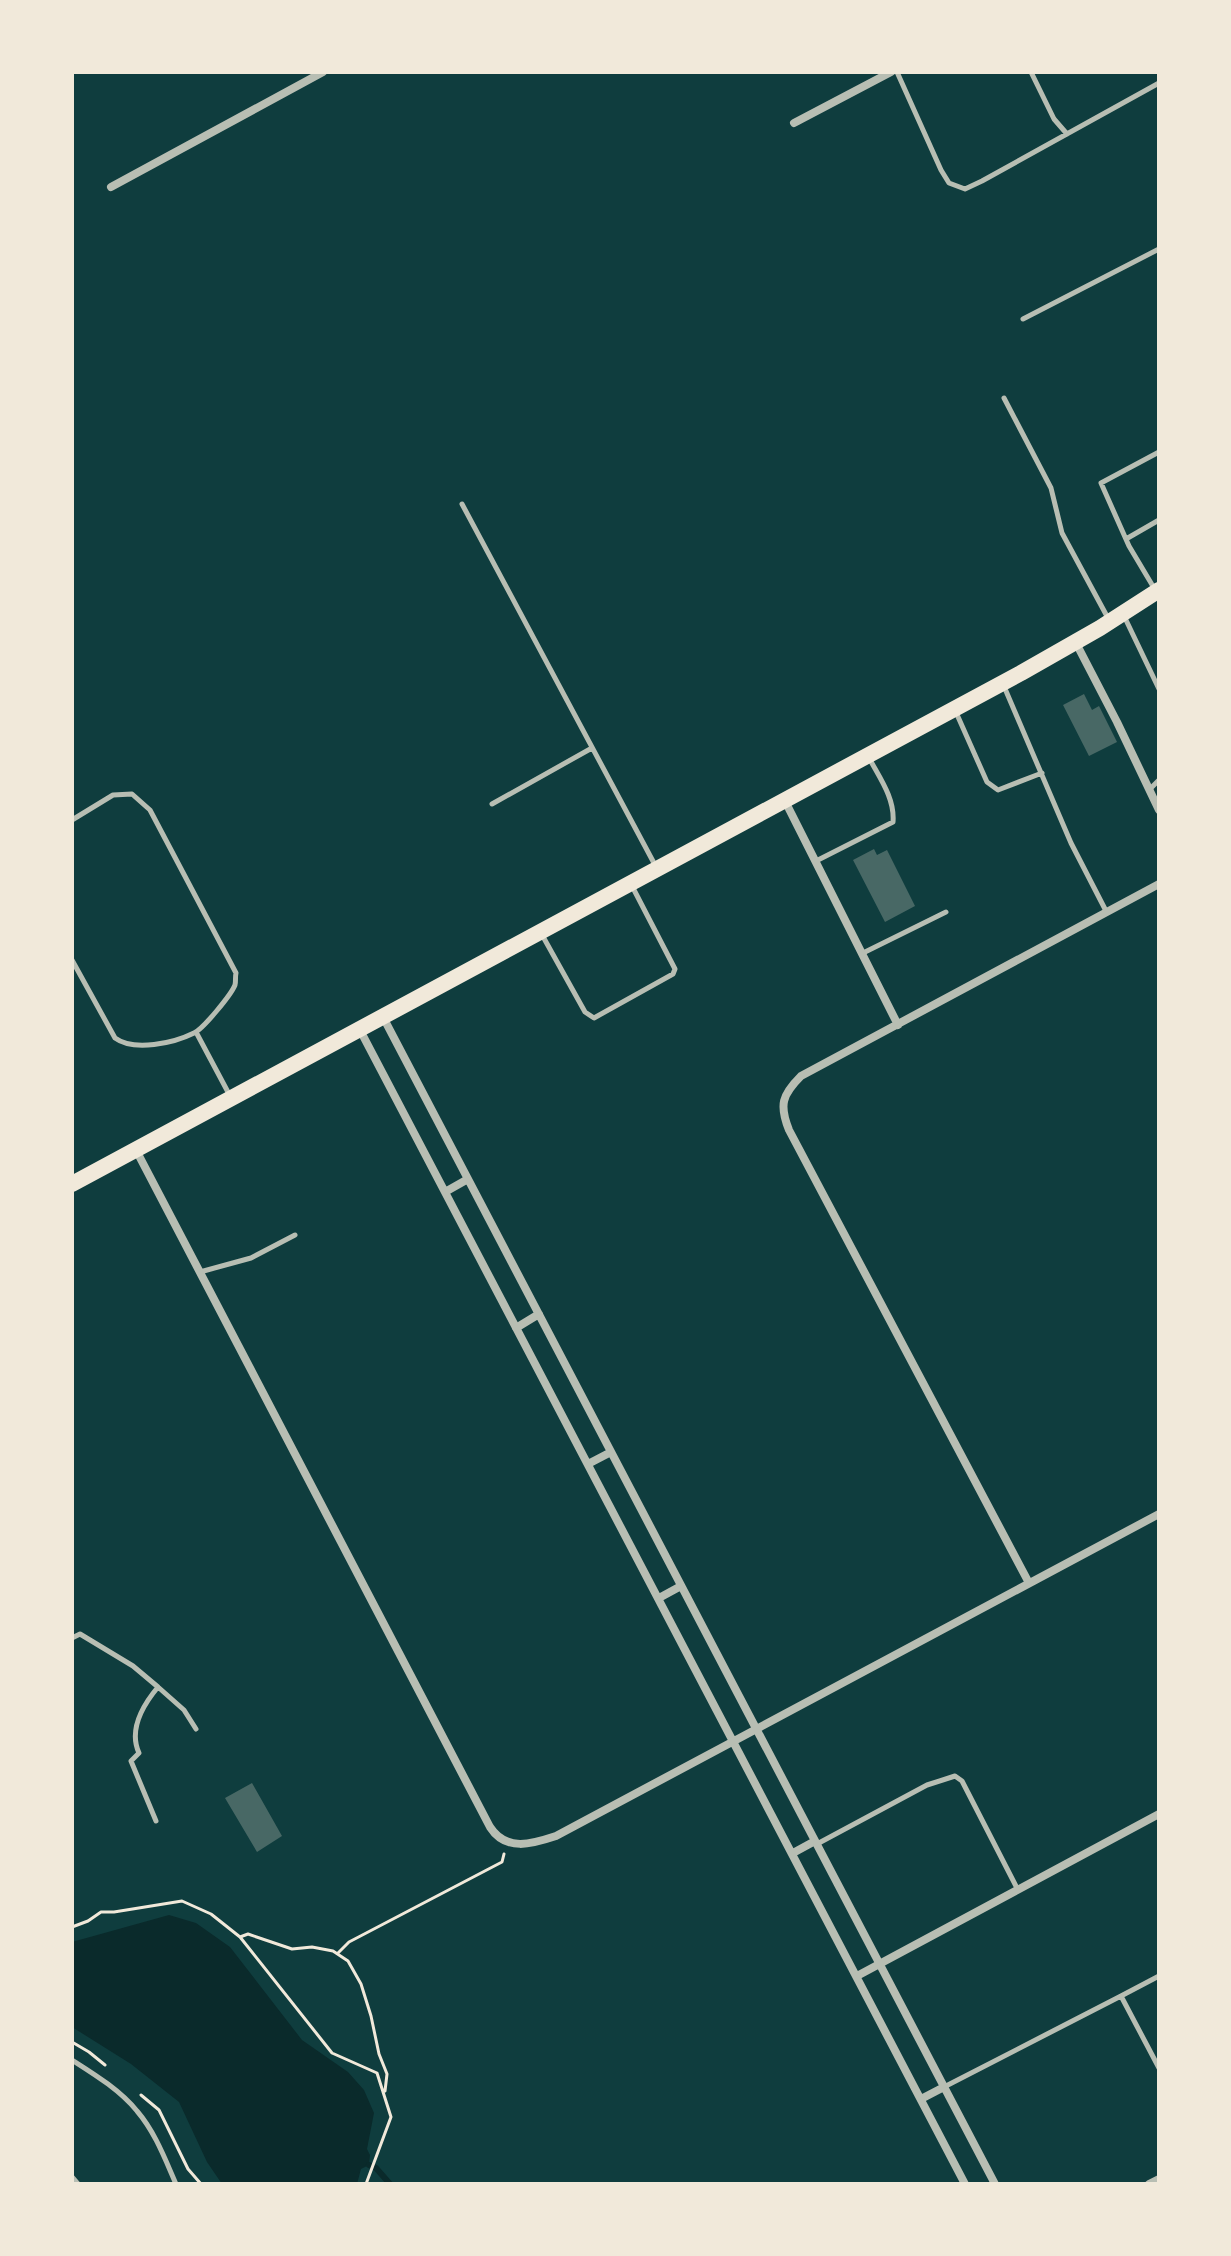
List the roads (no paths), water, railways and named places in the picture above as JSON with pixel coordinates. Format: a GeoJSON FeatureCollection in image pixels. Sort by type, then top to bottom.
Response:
{"type":"FeatureCollection","features":[{"type":"Feature","properties":{"kind":"main road"},"geometry":{"type":"LineString","coordinates":[[72,1184],[1002,683],[1157,591]]}},
{"type":"Feature","properties":{"kind":"street"},"geometry":{"type":"LineString","coordinates":[[111,187],[323,72]]}},
{"type":"Feature","properties":{"kind":"street"},"geometry":{"type":"LineString","coordinates":[[794,123],[891,72]]}},
{"type":"Feature","properties":{"kind":"street"},"geometry":{"type":"LineString","coordinates":[[1075,642],[1159,810]]}},
{"type":"Feature","properties":{"kind":"street"},"geometry":{"type":"LineString","coordinates":[[785,800],[898,1025]]}},
{"type":"Feature","properties":{"kind":"street"},"geometry":{"type":"LineString","coordinates":[[1029,1583],[789,1130],[783,1100],[801,1076],[1159,884]]}},
{"type":"Feature","properties":{"kind":"street"},"geometry":{"type":"LineString","coordinates":[[383,1017],[995,2184]]}},
{"type":"Feature","properties":{"kind":"street"},"geometry":{"type":"LineString","coordinates":[[360,1030],[965,2184]]}},
{"type":"Feature","properties":{"kind":"street"},"geometry":{"type":"LineString","coordinates":[[136,1150],[490,1827],[507,1842],[525,1845],[556,1836],[1159,1514]]}},
{"type":"Feature","properties":{"kind":"street"},"geometry":{"type":"LineString","coordinates":[[445,1192],[468,1179]]}},
{"type":"Feature","properties":{"kind":"street"},"geometry":{"type":"LineString","coordinates":[[516,1328],[539,1314]]}},
{"type":"Feature","properties":{"kind":"street"},"geometry":{"type":"LineString","coordinates":[[588,1464],[611,1452]]}},
{"type":"Feature","properties":{"kind":"street"},"geometry":{"type":"LineString","coordinates":[[659,1598],[681,1586]]}},
{"type":"Feature","properties":{"kind":"street"},"geometry":{"type":"LineString","coordinates":[[857,1976],[1159,1814]]}},
{"type":"Feature","properties":{"kind":"street"},"geometry":{"type":"LineString","coordinates":[[793,1853],[816,1842]]}},
{"type":"Feature","properties":{"kind":"street"},"geometry":{"type":"LineString","coordinates":[[921,2099],[944,2087]]}},
{"type":"Feature","properties":{"kind":"street"},"geometry":{"type":"LineString","coordinates":[[1149,2184],[1159,2179]]}},
{"type":"Feature","properties":{"kind":"lane"},"geometry":{"type":"LineString","coordinates":[[897,72],[941,170],[949,183],[965,189],[1159,83]]}},
{"type":"Feature","properties":{"kind":"lane"},"geometry":{"type":"LineString","coordinates":[[1031,72],[1054,119],[1067,134]]}},
{"type":"Feature","properties":{"kind":"lane"},"geometry":{"type":"LineString","coordinates":[[1023,319],[1159,249]]}},
{"type":"Feature","properties":{"kind":"lane"},"geometry":{"type":"LineString","coordinates":[[1004,398],[1051,488],[1062,533],[1159,689]]}},
{"type":"Feature","properties":{"kind":"lane"},"geometry":{"type":"LineString","coordinates":[[1157,591],[1126,539],[1101,483],[1159,452]]}},
{"type":"Feature","properties":{"kind":"lane"},"geometry":{"type":"LineString","coordinates":[[462,504],[657,869]]}},
{"type":"Feature","properties":{"kind":"lane"},"geometry":{"type":"LineString","coordinates":[[1126,539],[1159,520]]}},
{"type":"Feature","properties":{"kind":"lane"},"geometry":{"type":"LineString","coordinates":[[1002,683],[1071,843],[1107,912]]}},
{"type":"Feature","properties":{"kind":"lane"},"geometry":{"type":"LineString","coordinates":[[954,709],[987,782],[998,790],[1042,773]]}},
{"type":"Feature","properties":{"kind":"lane"},"geometry":{"type":"LineString","coordinates":[[492,804],[592,748]]}},
{"type":"Feature","properties":{"kind":"lane"},"geometry":{"type":"LineString","coordinates":[[816,862],[893,822],[894,810],[868,755]]}},
{"type":"Feature","properties":{"kind":"lane"},"geometry":{"type":"LineString","coordinates":[[1149,790],[1159,780]]}},
{"type":"Feature","properties":{"kind":"lane"},"geometry":{"type":"LineString","coordinates":[[72,820],[113,795],[132,794],[150,810],[236,973],[234,987],[196,1032],[167,1042],[136,1046],[123,1044],[115,1038],[72,960]]}},
{"type":"Feature","properties":{"kind":"lane"},"geometry":{"type":"LineString","coordinates":[[540,932],[585,1012],[594,1018],[673,974],[675,969],[630,883]]}},
{"type":"Feature","properties":{"kind":"lane"},"geometry":{"type":"LineString","coordinates":[[862,954],[946,912]]}},
{"type":"Feature","properties":{"kind":"lane"},"geometry":{"type":"LineString","coordinates":[[196,1032],[231,1099]]}},
{"type":"Feature","properties":{"kind":"lane"},"geometry":{"type":"LineString","coordinates":[[200,1272],[251,1258],[295,1235]]}},
{"type":"Feature","properties":{"kind":"lane"},"geometry":{"type":"LineString","coordinates":[[72,1638],[80,1634],[133,1666],[184,1710],[196,1729]]}},
{"type":"Feature","properties":{"kind":"lane"},"geometry":{"type":"LineString","coordinates":[[156,1821],[131,1761],[139,1753],[136,1747],[138,1717],[158,1687]]}},
{"type":"Feature","properties":{"kind":"lane"},"geometry":{"type":"LineString","coordinates":[[816,1842],[927,1785],[955,1776],[962,1781],[1018,1890]]}},
{"type":"Feature","properties":{"kind":"lane"},"geometry":{"type":"LineString","coordinates":[[944,2087],[1159,1976]]}},
{"type":"Feature","properties":{"kind":"lane"},"geometry":{"type":"LineString","coordinates":[[1121,1996],[1159,2068]]}},
{"type":"Feature","properties":{"kind":"lane"},"geometry":{"type":"LineString","coordinates":[[72,2060],[101,2079],[137,2110],[158,2142],[176,2184]]}},
{"type":"Feature","properties":{"kind":"lane"},"geometry":{"type":"LineString","coordinates":[[72,2177],[78,2184]]}},
{"type":"Feature","properties":{"kind":"water"},"geometry":{"type":"Polygon","coordinates":[[[169,1915],[196,1923],[230,1947],[302,2040],[348,2072],[364,2090],[374,2113],[367,2149],[369,2165],[361,2169],[357,2184],[222,2184],[207,2162],[179,2102],[131,2064],[72,2027],[72,1942],[169,1915]]]}},
{"type":"Feature","properties":{"kind":"waterway"},"geometry":{"type":"LineString","coordinates":[[369,2165],[376,2168],[390,2184]]}}]}
